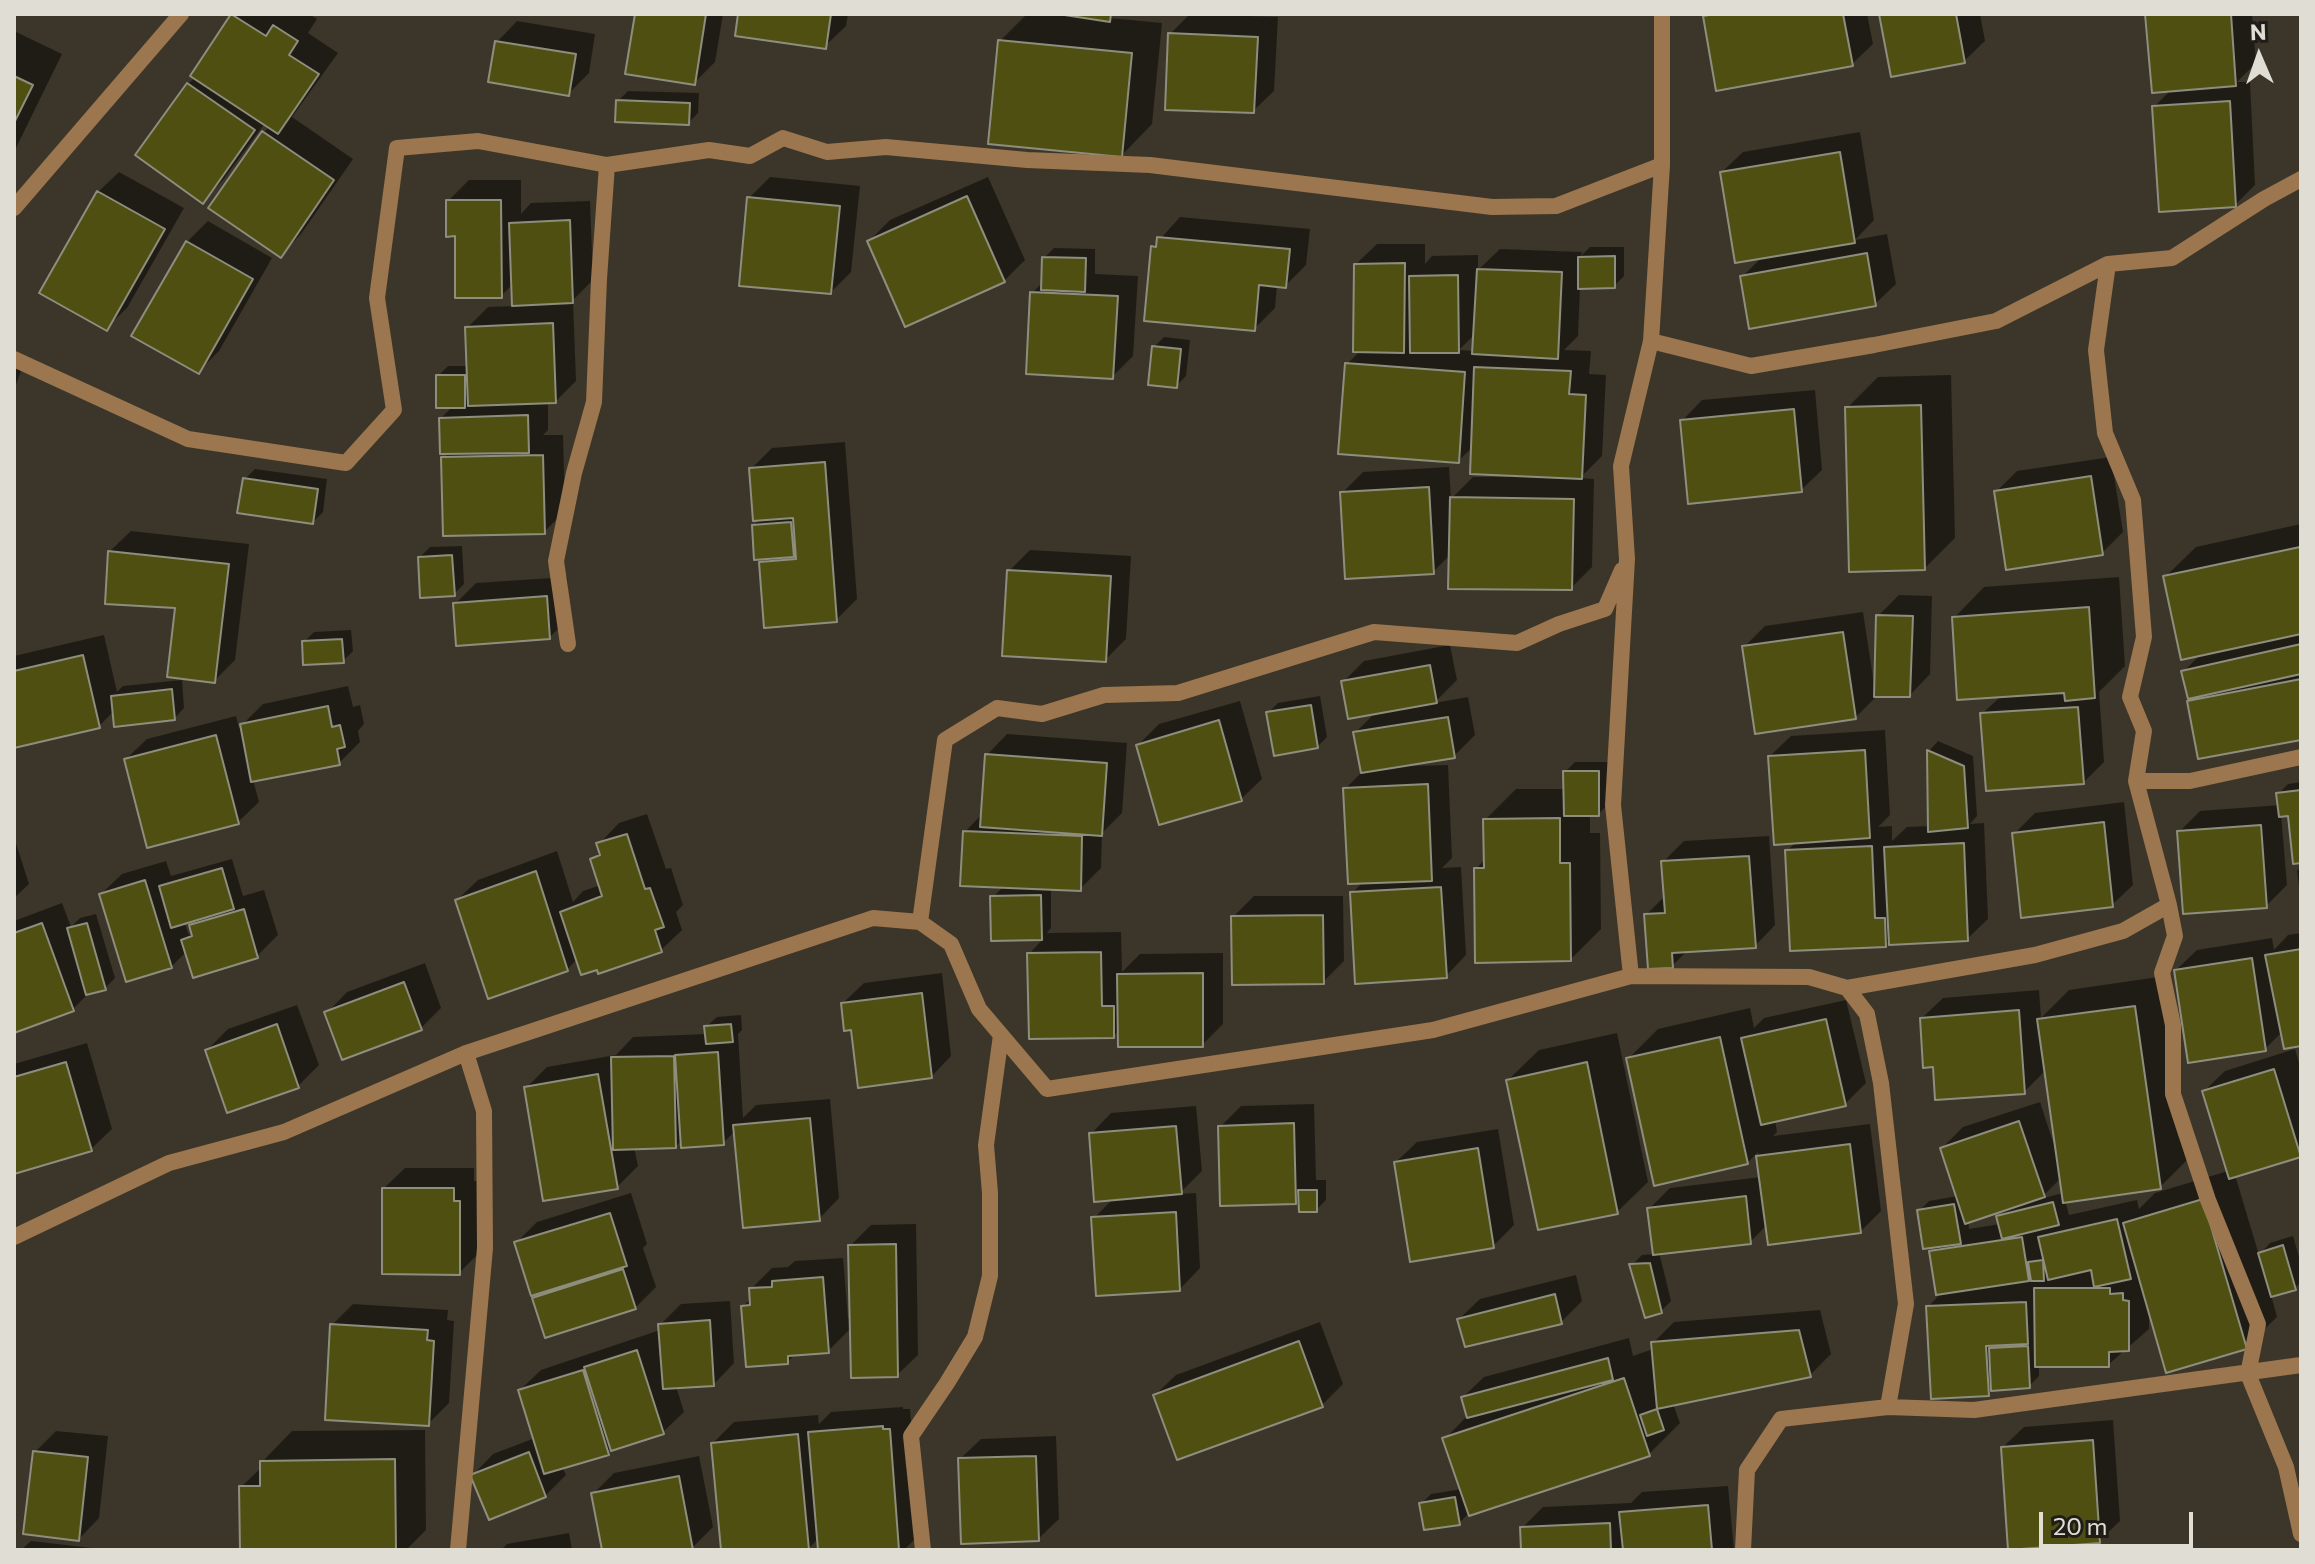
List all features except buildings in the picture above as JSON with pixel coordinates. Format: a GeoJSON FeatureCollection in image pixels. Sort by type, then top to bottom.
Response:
{"type":"FeatureCollection","features":[{"type":"Feature","properties":{"kind":"street"},"geometry":{"type":"LineString","coordinates":[[14,208],[181,14]]}},
{"type":"Feature","properties":{"kind":"street"},"geometry":{"type":"LineString","coordinates":[[1631,976],[1613,805],[1627,559],[1621,466],[1651,341],[1662,165],[1662,14]]}},
{"type":"Feature","properties":{"kind":"street"},"geometry":{"type":"LineString","coordinates":[[14,359],[188,439],[346,463],[394,410],[377,298],[397,148],[478,141],[607,165],[709,150],[750,156],[783,138],[827,152],[886,147],[1027,160],[1150,165],[1492,207],[1556,206],[1662,165]]}},
{"type":"Feature","properties":{"kind":"street"},"geometry":{"type":"LineString","coordinates":[[568,644],[556,561],[574,473],[594,402],[607,165]]}},
{"type":"Feature","properties":{"kind":"street"},"geometry":{"type":"LineString","coordinates":[[1651,341],[1751,366],[1996,321],[2108,264],[2172,258],[2301,179]]}},
{"type":"Feature","properties":{"kind":"street"},"geometry":{"type":"LineString","coordinates":[[2108,264],[2096,350],[2105,433],[2133,500],[2144,637],[2130,697],[2144,731],[2136,781],[2175,936],[2162,973],[2173,1025],[2173,1094],[2208,1200],[2258,1324],[2248,1374],[2286,1467],[2301,1534]]}},
{"type":"Feature","properties":{"kind":"street"},"geometry":{"type":"LineString","coordinates":[[920,922],[945,740],[997,708],[1042,714],[1104,695],[1178,693],[1374,632],[1517,643],[1559,624],[1605,609],[1627,559]]}},
{"type":"Feature","properties":{"kind":"street"},"geometry":{"type":"LineString","coordinates":[[2136,781],[2190,781],[2301,757]]}},
{"type":"Feature","properties":{"kind":"street"},"geometry":{"type":"LineString","coordinates":[[14,1237],[169,1163],[284,1132],[466,1053],[873,918],[920,922],[951,944],[979,1009],[1047,1089],[1433,1030],[1631,976],[1809,977],[1847,988],[2035,955],[2123,931],[2169,905]]}},
{"type":"Feature","properties":{"kind":"street"},"geometry":{"type":"LineString","coordinates":[[1847,988],[1867,1014],[1881,1083],[1906,1304],[1888,1407]]}},
{"type":"Feature","properties":{"kind":"street"},"geometry":{"type":"LineString","coordinates":[[923,1550],[911,1436],[975,1337],[990,1276],[990,1193],[986,1145],[1001,1035]]}},
{"type":"Feature","properties":{"kind":"street"},"geometry":{"type":"LineString","coordinates":[[458,1550],[485,1248],[484,1111],[466,1053]]}},
{"type":"Feature","properties":{"kind":"street"},"geometry":{"type":"LineString","coordinates":[[1743,1550],[1747,1470],[1781,1419],[1888,1407],[1974,1410],[2301,1365]]}}]}
